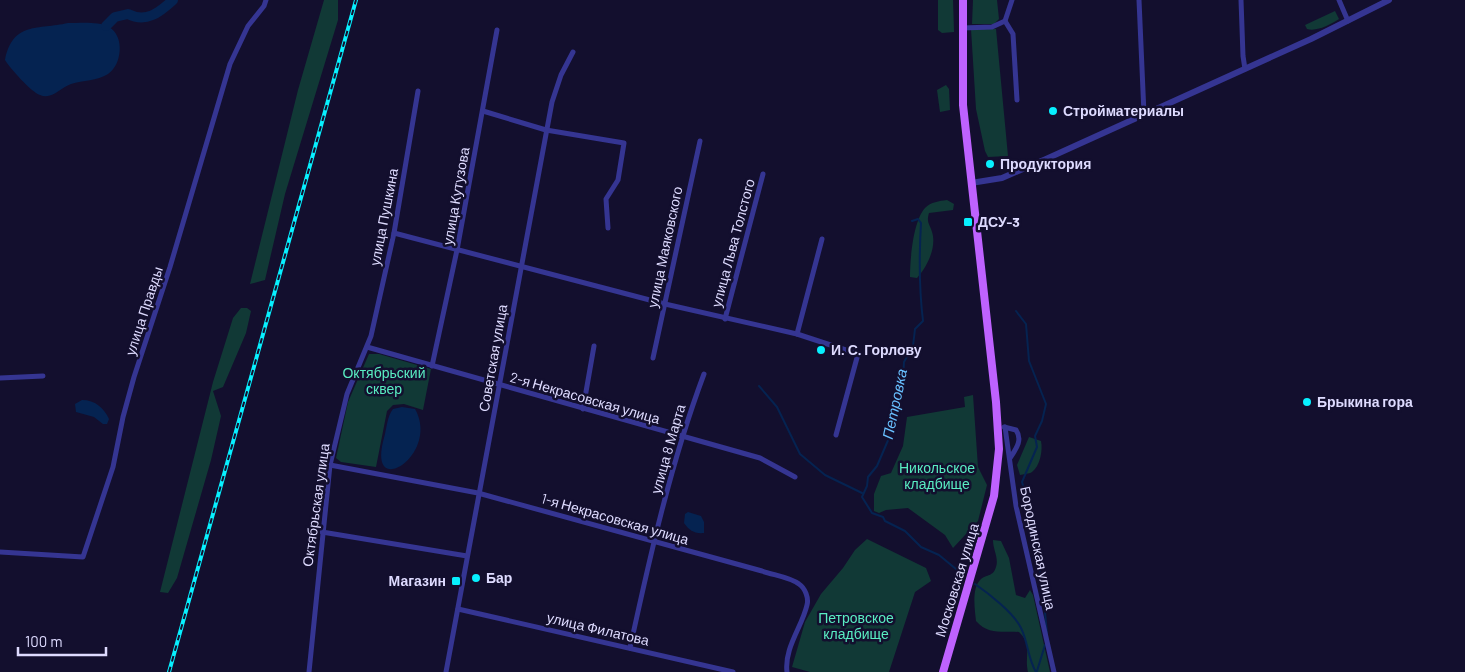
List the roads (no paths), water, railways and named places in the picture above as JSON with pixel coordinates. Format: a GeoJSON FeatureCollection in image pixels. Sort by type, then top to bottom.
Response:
{"type":"FeatureCollection","features":[{"type":"Feature","properties":{"kind":"main road","name":"Московская улица"},"geometry":{"type":"LineString","coordinates":[[943,672],[994,496],[1001,427],[971,183],[963,99],[963,0]]}},
{"type":"Feature","properties":{"kind":"street","name":"улица Правды"},"geometry":{"type":"LineString","coordinates":[[0,552],[83,557],[113,468],[123,417],[134,377],[170,267],[230,64],[248,26],[264,6],[266,0]]}},
{"type":"Feature","properties":{"kind":"street"},"geometry":{"type":"LineString","coordinates":[[962,28],[992,27],[1005,21],[1012,0]]}},
{"type":"Feature","properties":{"kind":"street"},"geometry":{"type":"LineString","coordinates":[[1139,0],[1144,114]]}},
{"type":"Feature","properties":{"kind":"street"},"geometry":{"type":"LineString","coordinates":[[1241,0],[1245,69]]}},
{"type":"Feature","properties":{"kind":"street"},"geometry":{"type":"LineString","coordinates":[[1339,0],[1348,21]]}},
{"type":"Feature","properties":{"kind":"street"},"geometry":{"type":"LineString","coordinates":[[971,183],[1010,175],[1245,69],[1390,0]]}},
{"type":"Feature","properties":{"kind":"street"},"geometry":{"type":"LineString","coordinates":[[1005,21],[1013,34],[1017,100]]}},
{"type":"Feature","properties":{"kind":"street","name":"улица Кутузова"},"geometry":{"type":"LineString","coordinates":[[432,366],[458,250],[497,30]]}},
{"type":"Feature","properties":{"kind":"street","name":"Советская улица"},"geometry":{"type":"LineString","coordinates":[[446,672],[546,130],[560,75],[573,52]]}},
{"type":"Feature","properties":{"kind":"street","name":"улица Пушкина"},"geometry":{"type":"LineString","coordinates":[[367,347],[394,233],[418,91]]}},
{"type":"Feature","properties":{"kind":"street"},"geometry":{"type":"LineString","coordinates":[[483,111],[546,130],[624,143],[618,180],[606,199],[608,228]]}},
{"type":"Feature","properties":{"kind":"street","name":"улица Маяковского"},"geometry":{"type":"LineString","coordinates":[[653,358],[700,141]]}},
{"type":"Feature","properties":{"kind":"street","name":"улица Льва Толстого"},"geometry":{"type":"LineString","coordinates":[[725,319],[764,174]]}},
{"type":"Feature","properties":{"kind":"street"},"geometry":{"type":"LineString","coordinates":[[394,233],[664,304],[797,334],[858,354],[836,434]]}},
{"type":"Feature","properties":{"kind":"street"},"geometry":{"type":"LineString","coordinates":[[797,334],[822,239]]}},
{"type":"Feature","properties":{"kind":"street"},"geometry":{"type":"LineString","coordinates":[[583,409],[594,346]]}},
{"type":"Feature","properties":{"kind":"street","name":"2-я Некрасовская улица"},"geometry":{"type":"LineString","coordinates":[[367,347],[683,438],[760,458],[795,477]]}},
{"type":"Feature","properties":{"kind":"street","name":"Октябрьская улица"},"geometry":{"type":"LineString","coordinates":[[309,672],[330,465],[348,394],[367,347]]}},
{"type":"Feature","properties":{"kind":"street","name":"улица 8 Марта"},"geometry":{"type":"LineString","coordinates":[[630,648],[653,542],[683,438],[704,374]]}},
{"type":"Feature","properties":{"kind":"street"},"geometry":{"type":"LineString","coordinates":[[0,378],[43,376]]}},
{"type":"Feature","properties":{"kind":"street"},"geometry":{"type":"LineString","coordinates":[[1001,427],[1016,430],[1019,436],[1018,444],[1010,459]]}},
{"type":"Feature","properties":{"kind":"street","name":"Бородинская улица"},"geometry":{"type":"LineString","coordinates":[[1001,427],[1010,459],[1016,506],[1054,672]]}},
{"type":"Feature","properties":{"kind":"street","name":"1-я Некрасовская улица"},"geometry":{"type":"LineString","coordinates":[[330,465],[478,492],[799,583],[804,589],[808,604],[797,629],[787,662],[787,672]]}},
{"type":"Feature","properties":{"kind":"street"},"geometry":{"type":"LineString","coordinates":[[322,532],[467,556]]}},
{"type":"Feature","properties":{"kind":"street","name":"улица Филатова"},"geometry":{"type":"LineString","coordinates":[[458,609],[733,672]]}},
{"type":"Feature","properties":{"kind":"water"},"geometry":{"type":"Polygon","coordinates":[[[68,23],[100,24],[109,27],[118,37],[119,58],[113,70],[104,76],[71,84],[48,96],[40,95],[26,85],[5,60],[9,48],[14,39],[28,30],[68,23]]]}},
{"type":"Feature","properties":{"kind":"water"},"geometry":{"type":"Polygon","coordinates":[[[82,400],[91,401],[102,408],[109,419],[107,424],[103,424],[94,417],[76,412],[75,404],[82,400]]]}},
{"type":"Feature","properties":{"kind":"water"},"geometry":{"type":"Polygon","coordinates":[[[402,407],[415,409],[420,426],[419,442],[412,455],[402,465],[393,469],[385,467],[381,457],[388,419],[393,409],[402,407]]]}},
{"type":"Feature","properties":{"kind":"water"},"geometry":{"type":"Polygon","coordinates":[[[688,512],[701,516],[704,522],[704,533],[690,530],[684,523],[685,514],[688,512]]]}},
{"type":"Feature","properties":{"kind":"waterway","name":"Петровка"},"geometry":{"type":"LineString","coordinates":[[106,26],[115,17],[128,14],[135,17],[152,15],[163,9],[173,0]]}},
{"type":"Feature","properties":{"kind":"waterway","name":"Петровка"},"geometry":{"type":"LineString","coordinates":[[912,221],[918,219],[921,223],[920,272],[923,321],[915,329],[913,346],[904,362],[903,379],[891,413],[889,438],[877,466],[868,477],[867,486],[862,497],[872,513],[883,517],[885,521],[905,531],[921,547],[939,555],[962,574]]}},
{"type":"Feature","properties":{"kind":"waterway"},"geometry":{"type":"LineString","coordinates":[[1016,311],[1026,324],[1029,361],[1046,404],[1042,421],[1035,436],[1037,447],[1022,482],[1030,509],[1030,530],[1042,580],[1047,634]]}},
{"type":"Feature","properties":{"kind":"waterway"},"geometry":{"type":"LineString","coordinates":[[759,386],[777,407],[800,454],[825,475],[862,493]]}},
{"type":"Feature","properties":{"kind":"waterway","name":"Петровка"},"geometry":{"type":"LineString","coordinates":[[975,584],[1000,604],[1018,622],[1036,672]]}},
{"type":"Feature","properties":{"kind":"waterway"},"geometry":{"type":"LineString","coordinates":[[1037,671],[1045,645]]}},
{"type":"Feature","properties":{"kind":"railway"},"geometry":{"type":"LineString","coordinates":[[169,672],[356,0]]}},
{"type":"Feature","properties":{"kind":"place","name":"Стройматериалы"},"geometry":{"type":"Point","coordinates":[1053,111]}},
{"type":"Feature","properties":{"kind":"place","name":"Продуктория"},"geometry":{"type":"Point","coordinates":[990,164]}},
{"type":"Feature","properties":{"kind":"place","name":"ДСУ-3"},"geometry":{"type":"Point","coordinates":[968,222]}},
{"type":"Feature","properties":{"kind":"place","name":"И. С. Горлову"},"geometry":{"type":"Point","coordinates":[821,350]}},
{"type":"Feature","properties":{"kind":"place","name":"Брыкина гора"},"geometry":{"type":"Point","coordinates":[1307,402]}},
{"type":"Feature","properties":{"kind":"place","name":"Бар"},"geometry":{"type":"Point","coordinates":[476,578]}},
{"type":"Feature","properties":{"kind":"place","name":"Магазин"},"geometry":{"type":"Point","coordinates":[456,581]}},
{"type":"Feature","properties":{"kind":"park label","name":"Октябрьский сквер"},"geometry":{"type":"Point","coordinates":[384,382]}},
{"type":"Feature","properties":{"kind":"park label","name":"Никольское кладбище"},"geometry":{"type":"Point","coordinates":[937,476]}},
{"type":"Feature","properties":{"kind":"park label","name":"Петровское кладбище"},"geometry":{"type":"Point","coordinates":[856,626]}}]}
